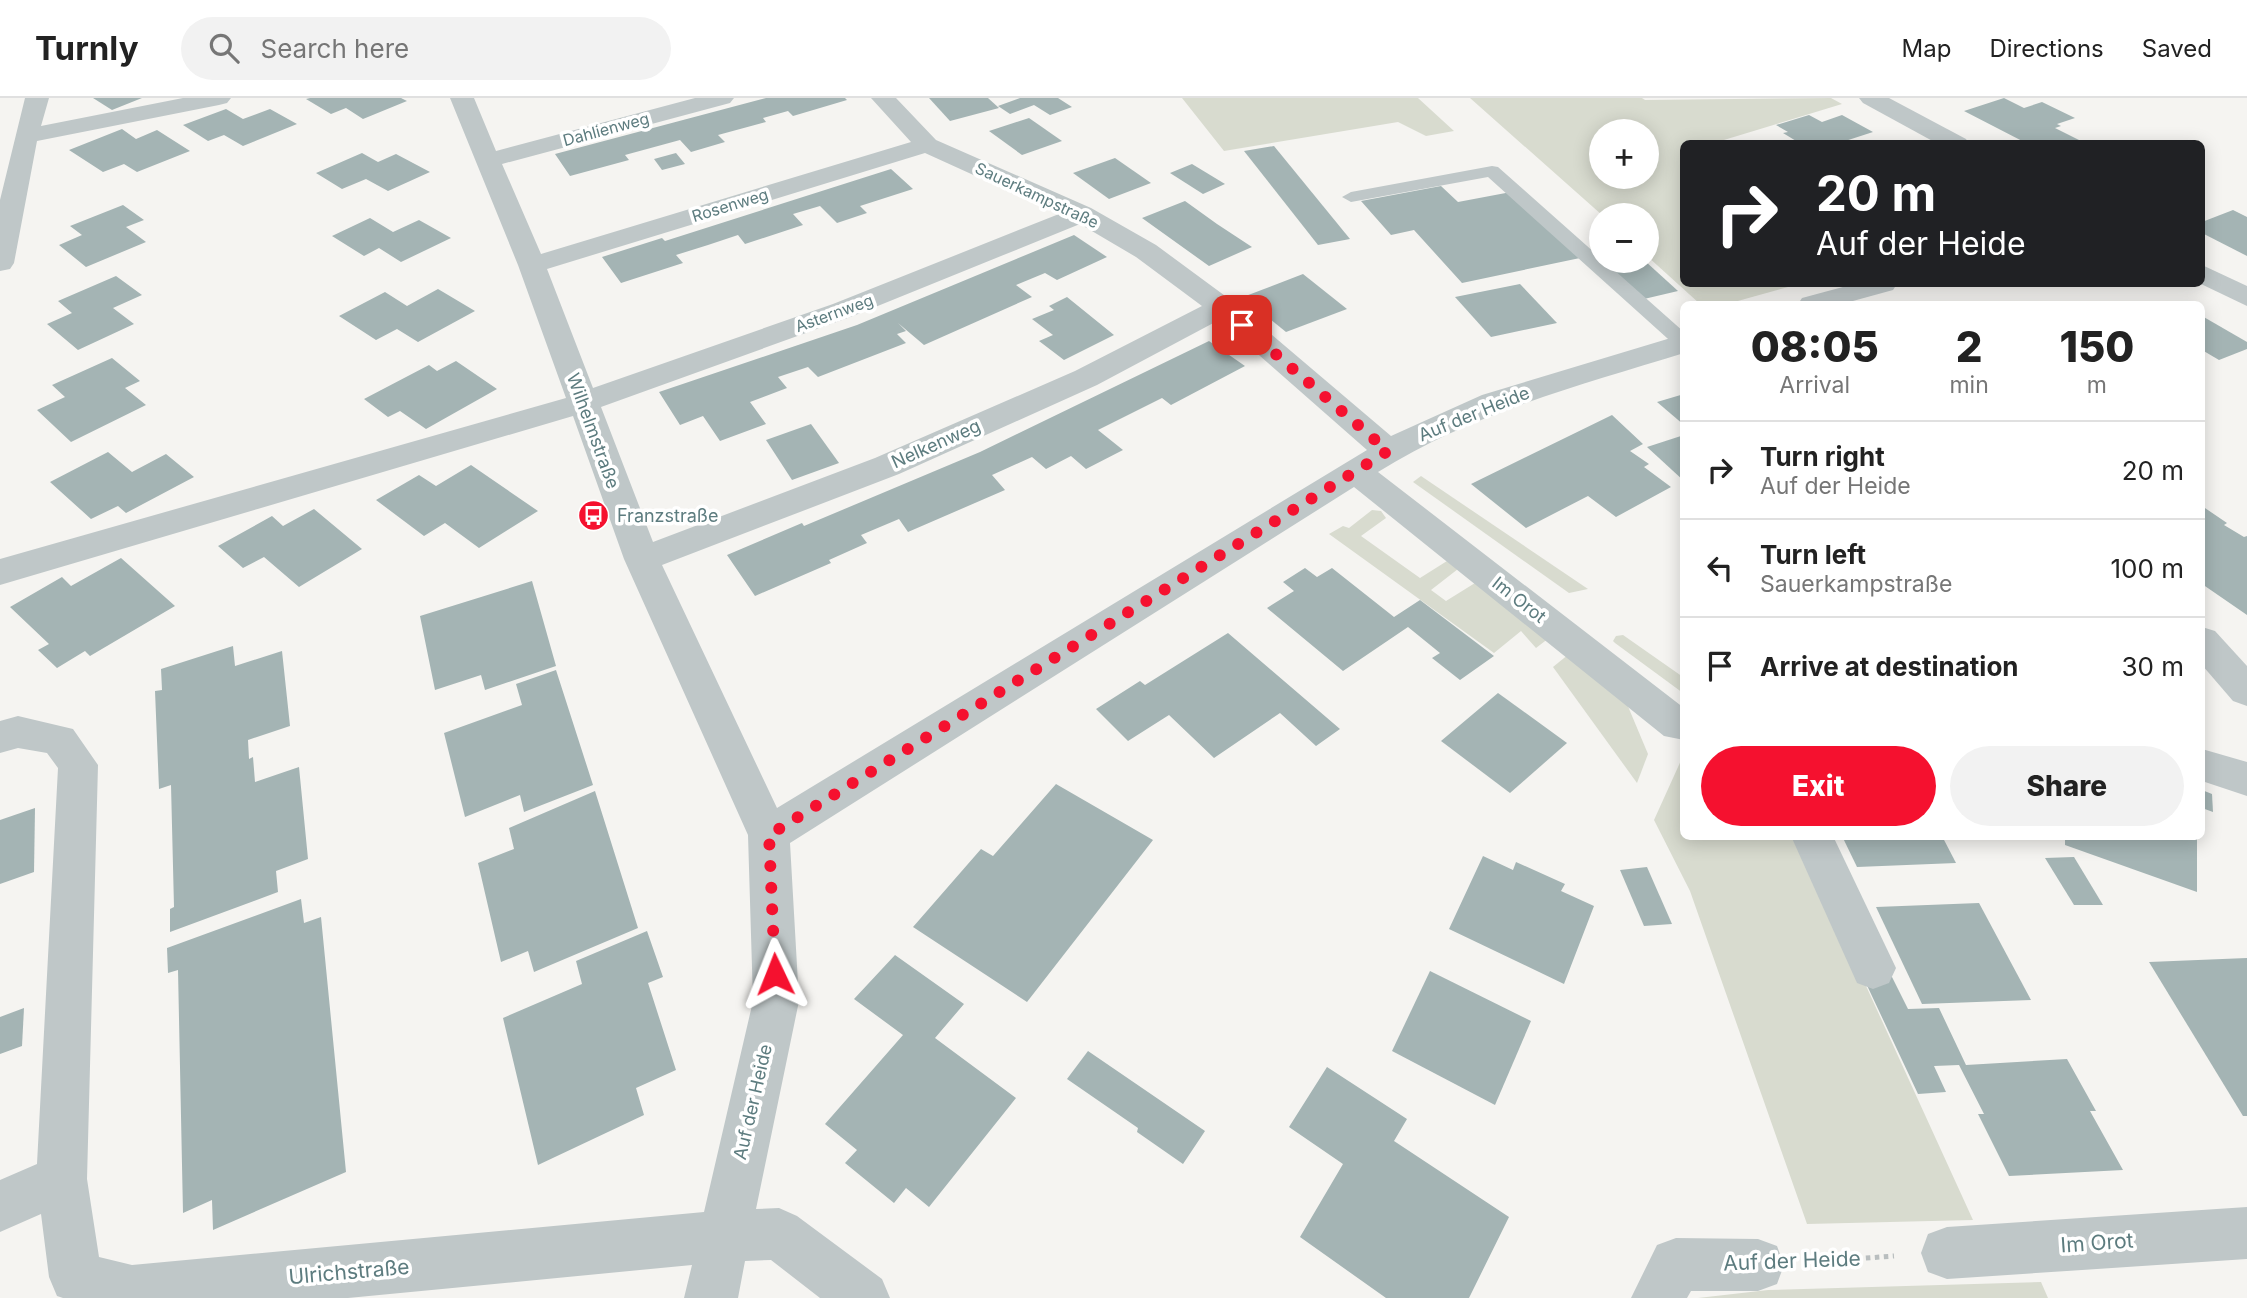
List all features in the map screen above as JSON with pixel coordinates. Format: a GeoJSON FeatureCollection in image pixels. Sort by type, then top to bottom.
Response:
{"type":"FeatureCollection","features":[{"type":"Feature","properties":{"kind":"street"},"geometry":{"type":"LineString","coordinates":[[0,263],[27,116],[219,98]]}},
{"type":"Feature","properties":{"kind":"street","name":"Wilhelmstraße"},"geometry":{"type":"LineString","coordinates":[[462,98],[532,265],[642,559],[769,835]]}},
{"type":"Feature","properties":{"kind":"street","name":"Dahlienweg"},"geometry":{"type":"LineString","coordinates":[[490,160],[722,98]]}},
{"type":"Feature","properties":{"kind":"street","name":"Sauerkampstraße"},"geometry":{"type":"LineString","coordinates":[[883,98],[927,145],[1083,214],[1146,251],[1222,307],[1388,451]]}},
{"type":"Feature","properties":{"kind":"street"},"geometry":{"type":"LineString","coordinates":[[1871,98],[1949,140]]}},
{"type":"Feature","properties":{"kind":"street","name":"Rosenweg"},"geometry":{"type":"LineString","coordinates":[[532,265],[927,145]]}},
{"type":"Feature","properties":{"kind":"street","name":"Asternweg"},"geometry":{"type":"LineString","coordinates":[[582,403],[843,310],[1083,214]]}},
{"type":"Feature","properties":{"kind":"street"},"geometry":{"type":"LineString","coordinates":[[2205,275],[2247,297]]}},
{"type":"Feature","properties":{"kind":"street"},"geometry":{"type":"LineString","coordinates":[[1823,301],[1872,287]]}},
{"type":"Feature","properties":{"kind":"street","name":"Nelkenweg"},"geometry":{"type":"LineString","coordinates":[[642,559],[887,466],[1086,378],[1222,307]]}},
{"type":"Feature","properties":{"kind":"street","name":"Auf der Heide"},"geometry":{"type":"LineString","coordinates":[[711,1298],[776,1002],[769,835],[1388,451],[1440,424],[1493,402],[1680,344]]}},
{"type":"Feature","properties":{"kind":"street"},"geometry":{"type":"LineString","coordinates":[[0,572],[582,403]]}},
{"type":"Feature","properties":{"kind":"street","name":"Im Orot"},"geometry":{"type":"LineString","coordinates":[[1355,471],[1680,725]]}},
{"type":"Feature","properties":{"kind":"street"},"geometry":{"type":"LineString","coordinates":[[2205,644],[2247,691]]}},
{"type":"Feature","properties":{"kind":"street","name":"Ulrichstraße"},"geometry":{"type":"LineString","coordinates":[[0,737],[18,732],[59,740],[78,765],[62,1179],[76,1277],[132,1292],[723,1236]]}},
{"type":"Feature","properties":{"kind":"street"},"geometry":{"type":"LineString","coordinates":[[2205,766],[2247,779]]}},
{"type":"Feature","properties":{"kind":"street"},"geometry":{"type":"LineString","coordinates":[[1814,840],[1873,968]]}},
{"type":"Feature","properties":{"kind":"street"},"geometry":{"type":"LineString","coordinates":[[0,1206],[62,1179]]}},
{"type":"Feature","properties":{"kind":"street","name":"Im Orot"},"geometry":{"type":"LineString","coordinates":[[1947,1253],[2247,1233]]}},
{"type":"Feature","properties":{"kind":"street"},"geometry":{"type":"LineString","coordinates":[[723,1236],[779,1234],[863,1298]]}},
{"type":"Feature","properties":{"kind":"street","name":"Auf der Heide"},"geometry":{"type":"LineString","coordinates":[[1658,1298],[1676,1264],[1758,1265]]}},
{"type":"Feature","properties":{"kind":"lane"},"geometry":{"type":"LineString","coordinates":[[1351,197],[1492,171],[1680,339]]}},
{"type":"Feature","properties":{"kind":"path","name":"Auf der Heide"},"geometry":{"type":"LineString","coordinates":[[1758,1265],[1947,1253]]}},
{"type":"Feature","properties":{"kind":"shaded area"},"geometry":{"type":"Polygon","coordinates":[[[1182,98],[1418,98],[1454,131],[1426,136],[1398,122],[1224,151],[1182,98]]]}},
{"type":"Feature","properties":{"kind":"shaded area"},"geometry":{"type":"Polygon","coordinates":[[[1470,98],[1831,98],[1842,104],[1724,140],[1680,140],[1680,286],[1659,267],[1659,203],[1589,203],[1470,98]]]}},
{"type":"Feature","properties":{"kind":"shaded area"},"geometry":{"type":"Polygon","coordinates":[[[1681,287],[1788,287],[1738,301],[1697,301],[1681,287]]]}},
{"type":"Feature","properties":{"kind":"shaded area"},"geometry":{"type":"Polygon","coordinates":[[[1421,476],[1588,589],[1569,593],[1413,482],[1421,476]]]}},
{"type":"Feature","properties":{"kind":"shaded area"},"geometry":{"type":"Polygon","coordinates":[[[1372,510],[1381,511],[1386,518],[1361,536],[1420,578],[1447,561],[1458,569],[1431,590],[1446,601],[1475,583],[1549,638],[1536,648],[1521,631],[1494,653],[1329,534],[1343,526],[1349,528],[1372,510]]]}},
{"type":"Feature","properties":{"kind":"shaded area"},"geometry":{"type":"Polygon","coordinates":[[[1623,635],[1680,675],[1680,691],[1613,641],[1616,636],[1623,635]]]}},
{"type":"Feature","properties":{"kind":"shaded area"},"geometry":{"type":"Polygon","coordinates":[[[1569,654],[1627,704],[1648,754],[1637,783],[1553,667],[1569,654]]]}},
{"type":"Feature","properties":{"kind":"shaded area"},"geometry":{"type":"Polygon","coordinates":[[[1680,763],[1680,840],[1799,840],[1973,1220],[1807,1224],[1690,891],[1654,820],[1680,763]]]}},
{"type":"Feature","properties":{"kind":"shaded area"},"geometry":{"type":"Polygon","coordinates":[[[2041,1282],[2048,1298],[1698,1298],[1768,1290],[2041,1282]]]}},
{"type":"Feature","properties":{"kind":"building"},"geometry":{"type":"Polygon","coordinates":[[[93,98],[142,98],[112,110],[93,98]]]}},
{"type":"Feature","properties":{"kind":"building"},"geometry":{"type":"Polygon","coordinates":[[[401,98],[407,101],[363,119],[346,108],[331,114],[306,99],[401,98]]]}},
{"type":"Feature","properties":{"kind":"building"},"geometry":{"type":"Polygon","coordinates":[[[766,98],[847,100],[793,116],[788,111],[763,118],[766,122],[718,135],[725,142],[691,152],[680,140],[625,155],[629,160],[570,176],[555,154],[766,98]]]}},
{"type":"Feature","properties":{"kind":"building"},"geometry":{"type":"Polygon","coordinates":[[[929,98],[988,98],[999,108],[950,121],[929,98]]]}},
{"type":"Feature","properties":{"kind":"building"},"geometry":{"type":"Polygon","coordinates":[[[1020,98],[1058,98],[1072,107],[1050,115],[1034,105],[1010,114],[998,106],[1020,98]]]}},
{"type":"Feature","properties":{"kind":"building"},"geometry":{"type":"Polygon","coordinates":[[[2004,98],[2024,108],[2042,102],[2075,118],[2057,124],[2061,126],[2055,128],[2079,140],[2020,140],[1964,111],[2004,98]]]}},
{"type":"Feature","properties":{"kind":"building"},"geometry":{"type":"Polygon","coordinates":[[[226,109],[243,119],[270,109],[297,124],[243,146],[224,135],[208,141],[183,125],[226,109]]]}},
{"type":"Feature","properties":{"kind":"building"},"geometry":{"type":"Polygon","coordinates":[[[1809,115],[1822,122],[1842,115],[1873,132],[1848,140],[1794,140],[1783,133],[1788,132],[1776,125],[1809,115]]]}},
{"type":"Feature","properties":{"kind":"building"},"geometry":{"type":"Polygon","coordinates":[[[1029,118],[1062,141],[1022,155],[989,131],[1029,118]]]}},
{"type":"Feature","properties":{"kind":"building"},"geometry":{"type":"Polygon","coordinates":[[[122,129],[136,139],[157,130],[190,151],[137,172],[124,164],[103,172],[69,150],[122,129]]]}},
{"type":"Feature","properties":{"kind":"building"},"geometry":{"type":"Polygon","coordinates":[[[1274,146],[1350,239],[1318,245],[1244,151],[1274,146]]]}},
{"type":"Feature","properties":{"kind":"building"},"geometry":{"type":"Polygon","coordinates":[[[362,153],[378,162],[396,154],[430,172],[388,191],[366,179],[342,189],[316,173],[362,153]]]}},
{"type":"Feature","properties":{"kind":"building"},"geometry":{"type":"Polygon","coordinates":[[[676,153],[685,164],[662,170],[654,159],[676,153]]]}},
{"type":"Feature","properties":{"kind":"building"},"geometry":{"type":"Polygon","coordinates":[[[1115,158],[1151,183],[1109,199],[1073,173],[1115,158]]]}},
{"type":"Feature","properties":{"kind":"building"},"geometry":{"type":"Polygon","coordinates":[[[1192,164],[1225,184],[1203,194],[1170,173],[1192,164]]]}},
{"type":"Feature","properties":{"kind":"building"},"geometry":{"type":"Polygon","coordinates":[[[891,169],[913,189],[860,206],[867,213],[837,223],[820,206],[793,214],[803,225],[745,244],[738,235],[676,255],[683,263],[621,283],[602,257],[662,238],[665,241],[891,169]]]}},
{"type":"Feature","properties":{"kind":"building"},"geometry":{"type":"Polygon","coordinates":[[[1441,186],[1458,202],[1511,192],[1580,258],[1462,283],[1414,230],[1391,235],[1361,201],[1441,186]]]}},
{"type":"Feature","properties":{"kind":"building"},"geometry":{"type":"Polygon","coordinates":[[[1185,201],[1252,247],[1209,266],[1142,218],[1185,201]]]}},
{"type":"Feature","properties":{"kind":"building"},"geometry":{"type":"Polygon","coordinates":[[[123,205],[144,220],[126,227],[146,242],[86,267],[59,245],[82,235],[70,226],[123,205]]]}},
{"type":"Feature","properties":{"kind":"building"},"geometry":{"type":"Polygon","coordinates":[[[2233,210],[2247,217],[2247,256],[2205,235],[2205,221],[2233,210]]]}},
{"type":"Feature","properties":{"kind":"building"},"geometry":{"type":"Polygon","coordinates":[[[370,218],[393,232],[419,220],[451,238],[401,262],[379,248],[364,256],[332,236],[370,218]]]}},
{"type":"Feature","properties":{"kind":"building"},"geometry":{"type":"Polygon","coordinates":[[[1074,235],[1107,257],[1057,280],[1045,273],[1016,285],[1032,297],[924,345],[898,323],[906,331],[897,334],[906,343],[818,377],[808,367],[778,377],[787,388],[750,402],[766,424],[720,441],[703,416],[680,425],[659,392],[857,325],[1074,235]]]}},
{"type":"Feature","properties":{"kind":"building"},"geometry":{"type":"Polygon","coordinates":[[[1616,273],[1658,273],[1678,291],[1644,299],[1616,273]]]}},
{"type":"Feature","properties":{"kind":"building"},"geometry":{"type":"Polygon","coordinates":[[[1303,274],[1347,309],[1286,332],[1243,297],[1303,274]]]}},
{"type":"Feature","properties":{"kind":"building"},"geometry":{"type":"Polygon","coordinates":[[[116,276],[142,295],[113,308],[134,324],[78,350],[47,324],[72,313],[58,301],[116,276]]]}},
{"type":"Feature","properties":{"kind":"building"},"geometry":{"type":"Polygon","coordinates":[[[1520,284],[1557,323],[1491,337],[1455,297],[1520,284]]]}},
{"type":"Feature","properties":{"kind":"building"},"geometry":{"type":"Polygon","coordinates":[[[438,289],[475,311],[418,342],[397,329],[376,340],[339,316],[385,292],[407,306],[438,289]]]}},
{"type":"Feature","properties":{"kind":"building"},"geometry":{"type":"Polygon","coordinates":[[[1067,297],[1114,335],[1064,360],[1039,341],[1053,335],[1032,319],[1054,310],[1049,306],[1067,297]]]}},
{"type":"Feature","properties":{"kind":"building"},"geometry":{"type":"Polygon","coordinates":[[[2205,318],[2247,342],[2247,349],[2219,360],[2205,352],[2205,318]]]}},
{"type":"Feature","properties":{"kind":"building"},"geometry":{"type":"Polygon","coordinates":[[[1209,341],[1245,366],[1171,405],[1162,398],[1098,430],[1123,450],[1086,469],[1071,456],[1046,469],[1032,457],[992,475],[1005,490],[908,532],[899,519],[861,535],[867,543],[829,560],[831,563],[755,596],[727,555],[802,523],[804,526],[980,452],[1209,341]]]}},
{"type":"Feature","properties":{"kind":"building"},"geometry":{"type":"Polygon","coordinates":[[[112,358],[140,381],[125,388],[146,405],[71,442],[37,410],[65,397],[52,385],[112,358]]]}},
{"type":"Feature","properties":{"kind":"building"},"geometry":{"type":"Polygon","coordinates":[[[456,361],[497,389],[426,429],[400,411],[388,417],[364,399],[429,365],[437,371],[456,361]]]}},
{"type":"Feature","properties":{"kind":"building"},"geometry":{"type":"Polygon","coordinates":[[[1680,395],[1680,422],[1657,402],[1680,395]]]}},
{"type":"Feature","properties":{"kind":"building"},"geometry":{"type":"Polygon","coordinates":[[[1612,415],[1643,444],[1630,451],[1649,464],[1644,467],[1671,487],[1616,517],[1588,496],[1526,528],[1471,484],[1612,415]]]}},
{"type":"Feature","properties":{"kind":"building"},"geometry":{"type":"Polygon","coordinates":[[[811,424],[839,463],[792,480],[766,440],[811,424]]]}},
{"type":"Feature","properties":{"kind":"building"},"geometry":{"type":"Polygon","coordinates":[[[1680,436],[1680,477],[1647,447],[1680,436]]]}},
{"type":"Feature","properties":{"kind":"building"},"geometry":{"type":"Polygon","coordinates":[[[108,452],[132,472],[166,454],[194,477],[126,513],[118,506],[91,519],[50,482],[108,452]]]}},
{"type":"Feature","properties":{"kind":"building"},"geometry":{"type":"Polygon","coordinates":[[[471,465],[538,511],[479,548],[445,523],[424,536],[376,500],[419,475],[436,486],[471,465]]]}},
{"type":"Feature","properties":{"kind":"building"},"geometry":{"type":"Polygon","coordinates":[[[2205,508],[2227,523],[2224,525],[2244,537],[2247,536],[2247,615],[2205,586],[2205,508]]]}},
{"type":"Feature","properties":{"kind":"building"},"geometry":{"type":"Polygon","coordinates":[[[314,509],[362,549],[299,587],[264,557],[243,568],[218,546],[272,516],[283,526],[314,509]]]}},
{"type":"Feature","properties":{"kind":"building"},"geometry":{"type":"Polygon","coordinates":[[[121,558],[175,606],[90,656],[85,651],[57,668],[38,650],[49,644],[10,607],[62,577],[71,586],[121,558]]]}},
{"type":"Feature","properties":{"kind":"building"},"geometry":{"type":"Polygon","coordinates":[[[1305,568],[1317,577],[1332,568],[1394,617],[1420,600],[1494,656],[1460,680],[1432,658],[1440,653],[1408,627],[1343,671],[1267,608],[1294,591],[1283,582],[1305,568]]]}},
{"type":"Feature","properties":{"kind":"building"},"geometry":{"type":"Polygon","coordinates":[[[532,581],[556,666],[485,690],[481,675],[435,690],[420,616],[532,581]]]}},
{"type":"Feature","properties":{"kind":"building"},"geometry":{"type":"Polygon","coordinates":[[[1228,633],[1340,729],[1316,746],[1280,713],[1214,758],[1169,715],[1128,741],[1096,709],[1140,681],[1145,685],[1228,633]]]}},
{"type":"Feature","properties":{"kind":"building"},"geometry":{"type":"Polygon","coordinates":[[[233,646],[235,666],[282,651],[290,726],[248,740],[249,759],[253,757],[255,782],[299,767],[308,859],[276,871],[278,892],[170,932],[170,909],[174,907],[171,785],[159,789],[155,691],[162,690],[161,669],[233,646]]]}},
{"type":"Feature","properties":{"kind":"building"},"geometry":{"type":"Polygon","coordinates":[[[556,670],[593,785],[524,812],[520,795],[465,817],[444,733],[522,705],[516,684],[556,670]]]}},
{"type":"Feature","properties":{"kind":"building"},"geometry":{"type":"Polygon","coordinates":[[[1498,693],[1567,743],[1510,793],[1441,741],[1498,693]]]}},
{"type":"Feature","properties":{"kind":"building"},"geometry":{"type":"Polygon","coordinates":[[[1056,784],[1153,840],[1027,1002],[913,927],[981,849],[993,856],[1056,784]]]}},
{"type":"Feature","properties":{"kind":"building"},"geometry":{"type":"Polygon","coordinates":[[[595,791],[638,928],[534,972],[528,951],[501,962],[478,863],[514,849],[509,828],[595,791]]]}},
{"type":"Feature","properties":{"kind":"building"},"geometry":{"type":"Polygon","coordinates":[[[2205,791],[2212,794],[2213,812],[2205,809],[2205,791]]]}},
{"type":"Feature","properties":{"kind":"building"},"geometry":{"type":"Polygon","coordinates":[[[35,808],[34,872],[0,884],[0,820],[35,808]]]}},
{"type":"Feature","properties":{"kind":"building"},"geometry":{"type":"Polygon","coordinates":[[[1844,840],[1944,840],[1956,863],[1857,867],[1844,840]]]}},
{"type":"Feature","properties":{"kind":"building"},"geometry":{"type":"Polygon","coordinates":[[[2065,840],[2197,840],[2197,892],[2065,845],[2065,840]]]}},
{"type":"Feature","properties":{"kind":"building"},"geometry":{"type":"Polygon","coordinates":[[[1483,856],[1513,870],[1516,862],[1565,884],[1561,891],[1594,906],[1564,984],[1449,929],[1483,856]]]}},
{"type":"Feature","properties":{"kind":"building"},"geometry":{"type":"Polygon","coordinates":[[[2074,857],[2103,905],[2074,905],[2045,858],[2074,857]]]}},
{"type":"Feature","properties":{"kind":"building"},"geometry":{"type":"Polygon","coordinates":[[[1647,867],[1672,924],[1644,926],[1620,870],[1647,867]]]}},
{"type":"Feature","properties":{"kind":"building"},"geometry":{"type":"Polygon","coordinates":[[[301,899],[304,923],[321,917],[346,1172],[213,1230],[212,1200],[183,1213],[178,970],[168,973],[167,948],[301,899]]]}},
{"type":"Feature","properties":{"kind":"building"},"geometry":{"type":"Polygon","coordinates":[[[1979,903],[2031,1000],[1922,1004],[1876,907],[1979,903]]]}},
{"type":"Feature","properties":{"kind":"building"},"geometry":{"type":"Polygon","coordinates":[[[647,931],[663,977],[648,983],[676,1070],[636,1088],[644,1115],[538,1165],[503,1018],[582,984],[576,961],[647,931]]]}},
{"type":"Feature","properties":{"kind":"building"},"geometry":{"type":"Polygon","coordinates":[[[895,955],[964,1004],[935,1038],[1016,1098],[929,1207],[906,1188],[894,1203],[845,1163],[857,1150],[825,1124],[903,1035],[854,999],[895,955]]]}},
{"type":"Feature","properties":{"kind":"building"},"geometry":{"type":"Polygon","coordinates":[[[2247,958],[2247,1116],[2243,1116],[2149,962],[2247,958]]]}},
{"type":"Feature","properties":{"kind":"building"},"geometry":{"type":"Polygon","coordinates":[[[1430,971],[1531,1021],[1495,1105],[1392,1051],[1430,971]]]}},
{"type":"Feature","properties":{"kind":"building"},"geometry":{"type":"Polygon","coordinates":[[[1892,977],[1908,1009],[1939,1008],[1966,1065],[2067,1059],[2096,1111],[2090,1111],[2123,1170],[2009,1176],[1978,1114],[1984,1114],[1959,1065],[1934,1066],[1946,1092],[1918,1094],[1864,979],[1892,977]]]}},
{"type":"Feature","properties":{"kind":"building"},"geometry":{"type":"Polygon","coordinates":[[[24,1008],[22,1046],[0,1054],[0,1017],[24,1008]]]}},
{"type":"Feature","properties":{"kind":"building"},"geometry":{"type":"Polygon","coordinates":[[[1088,1051],[1205,1131],[1183,1164],[1137,1132],[1138,1128],[1067,1079],[1088,1051]]]}},
{"type":"Feature","properties":{"kind":"building"},"geometry":{"type":"Polygon","coordinates":[[[1327,1067],[1407,1119],[1394,1141],[1509,1217],[1469,1298],[1386,1298],[1300,1237],[1343,1164],[1289,1127],[1327,1067]]]}},
{"type":"Feature","properties":{"kind":"place","name":"Franzstraße"},"geometry":{"type":"Point","coordinates":[594,516]}},
{"type":"Feature","properties":{"kind":"route"},"geometry":{"type":"LineString","coordinates":[[775,974],[769,835],[1388,451],[1242,325]]}}]}
